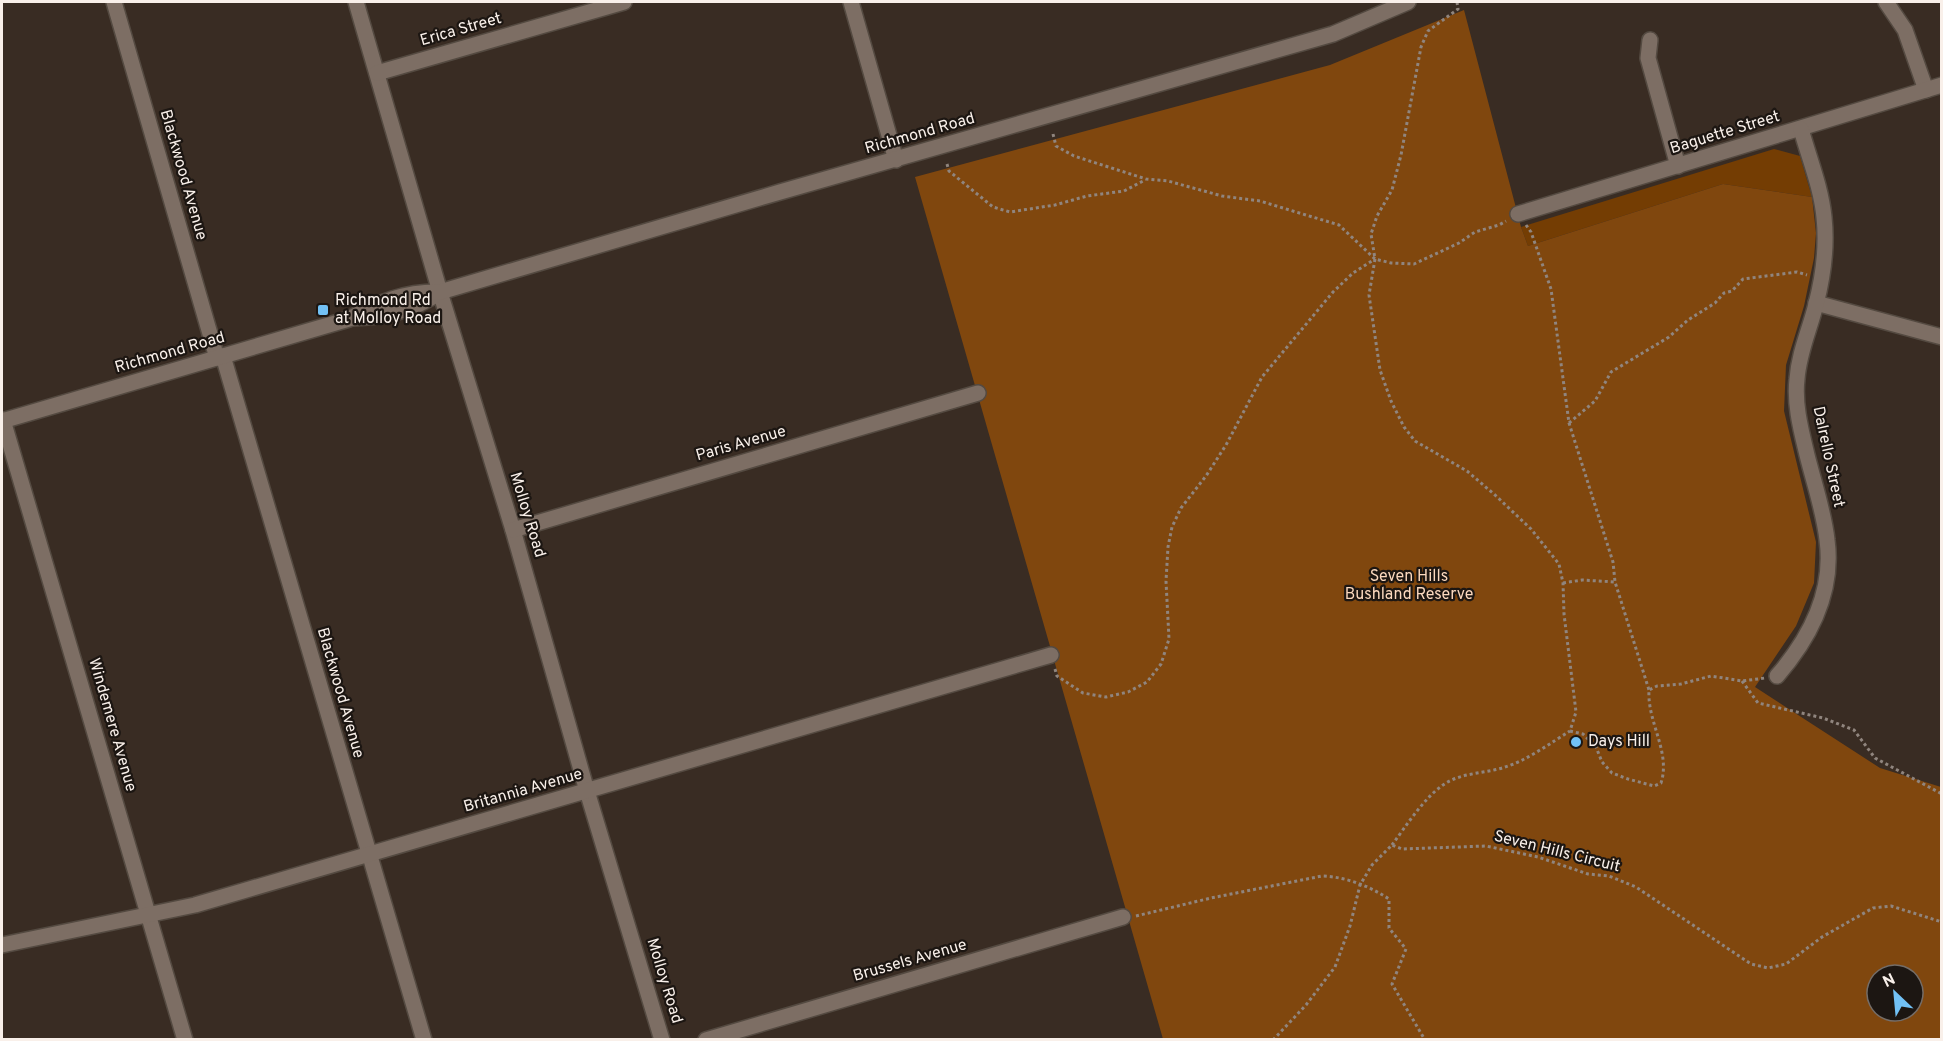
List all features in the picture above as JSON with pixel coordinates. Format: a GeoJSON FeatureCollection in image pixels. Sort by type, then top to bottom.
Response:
{"type":"FeatureCollection","features":[{"type":"Feature","properties":{"kind":"street","name":"Blackwood Avenue"},"geometry":{"type":"LineString","coordinates":[[114,2],[424,1040]]}},
{"type":"Feature","properties":{"kind":"street","name":"Molloy Road"},"geometry":{"type":"LineString","coordinates":[[356,2],[662,1040]]}},
{"type":"Feature","properties":{"kind":"street","name":"Erica Street"},"geometry":{"type":"LineString","coordinates":[[377,73],[624,2]]}},
{"type":"Feature","properties":{"kind":"street"},"geometry":{"type":"LineString","coordinates":[[851,2],[896,160]]}},
{"type":"Feature","properties":{"kind":"street","name":"Richmond Road"},"geometry":{"type":"LineString","coordinates":[[2,421],[349,319],[377,318],[423,304],[440,292],[1333,34],[1408,2]]}},
{"type":"Feature","properties":{"kind":"street"},"geometry":{"type":"LineString","coordinates":[[1886,2],[1905,30],[1926,90]]}},
{"type":"Feature","properties":{"kind":"street"},"geometry":{"type":"LineString","coordinates":[[1650,40],[1648,58],[1678,166]]}},
{"type":"Feature","properties":{"kind":"street","name":"Baguette Street"},"geometry":{"type":"LineString","coordinates":[[1518,214],[1941,85]]}},
{"type":"Feature","properties":{"kind":"street","name":"Dalrello Street"},"geometry":{"type":"LineString","coordinates":[[1777,676],[1793,658],[1808,635],[1822,601],[1829,570],[1827,538],[1798,420],[1797,380],[1804,340],[1816,303],[1824,254],[1824,218],[1818,185],[1801,129]]}},
{"type":"Feature","properties":{"kind":"street"},"geometry":{"type":"LineString","coordinates":[[1816,303],[1941,337]]}},
{"type":"Feature","properties":{"kind":"street","name":"Paris Avenue"},"geometry":{"type":"LineString","coordinates":[[513,530],[978,393]]}},
{"type":"Feature","properties":{"kind":"street","name":"Windemere Avenue"},"geometry":{"type":"LineString","coordinates":[[2,421],[185,1040]]}},
{"type":"Feature","properties":{"kind":"street","name":"Britannia Avenue"},"geometry":{"type":"LineString","coordinates":[[2,945],[195,905],[1050,655]]}},
{"type":"Feature","properties":{"kind":"street","name":"Brussels Avenue"},"geometry":{"type":"LineString","coordinates":[[706,1040],[1123,917]]}},
{"type":"Feature","properties":{"kind":"path"},"geometry":{"type":"LineString","coordinates":[[1274,1040],[1335,968],[1350,926],[1360,885],[1372,865],[1392,845],[1426,802],[1443,784],[1471,774],[1507,767],[1570,731],[1576,712],[1564,614],[1563,583],[1558,564],[1531,529],[1467,471],[1415,441],[1404,427],[1391,400],[1378,360],[1369,296],[1375,259],[1371,234],[1377,216],[1392,190],[1413,97],[1421,47],[1428,31],[1458,9],[1457,2]]}},
{"type":"Feature","properties":{"kind":"path"},"geometry":{"type":"LineString","coordinates":[[1053,134],[1056,146],[1074,156],[1146,179],[1168,181],[1222,196],[1260,201],[1339,225],[1375,259],[1392,263],[1414,264],[1459,243],[1475,232],[1499,225],[1518,214],[1531,232],[1551,289],[1569,423],[1613,562],[1615,582],[1649,690],[1650,714],[1662,752],[1661,783],[1654,786],[1612,773],[1602,762],[1596,747],[1583,734],[1570,731]]}},
{"type":"Feature","properties":{"kind":"path"},"geometry":{"type":"LineString","coordinates":[[947,164],[949,171],[993,207],[1010,212],[1055,206],[1087,196],[1124,191],[1146,179]]}},
{"type":"Feature","properties":{"kind":"path"},"geometry":{"type":"LineString","coordinates":[[1050,655],[1058,676],[1083,693],[1106,697],[1128,692],[1147,682],[1161,664],[1169,639],[1166,581],[1168,546],[1172,527],[1181,508],[1226,445],[1262,377],[1333,292],[1353,273],[1375,259]]}},
{"type":"Feature","properties":{"kind":"path"},"geometry":{"type":"LineString","coordinates":[[1569,423],[1595,400],[1611,372],[1669,337],[1688,320],[1715,303],[1724,293],[1731,291],[1743,279],[1797,273],[1820,278]]}},
{"type":"Feature","properties":{"kind":"path"},"geometry":{"type":"LineString","coordinates":[[1563,583],[1582,580],[1615,582]]}},
{"type":"Feature","properties":{"kind":"path"},"geometry":{"type":"LineString","coordinates":[[1649,690],[1657,686],[1682,684],[1711,676],[1742,681],[1777,676]]}},
{"type":"Feature","properties":{"kind":"path"},"geometry":{"type":"LineString","coordinates":[[1742,681],[1758,703],[1823,718],[1854,730],[1875,758],[1941,794]]}},
{"type":"Feature","properties":{"kind":"path","name":"Seven Hills Circuit"},"geometry":{"type":"LineString","coordinates":[[1392,845],[1402,849],[1485,846],[1538,857],[1588,874],[1609,876],[1636,887],[1751,964],[1768,968],[1786,964],[1822,937],[1873,908],[1891,906],[1941,922]]}},
{"type":"Feature","properties":{"kind":"path"},"geometry":{"type":"LineString","coordinates":[[1123,917],[1322,876],[1339,877],[1375,890],[1389,899],[1389,928],[1406,948],[1392,984],[1425,1040]]}},
{"type":"Feature","properties":{"kind":"shaded area"},"geometry":{"type":"Polygon","coordinates":[[[1774,149],[1800,156],[1812,197],[1723,184],[1528,246],[1521,227],[1774,149]]]}},
{"type":"Feature","properties":{"kind":"green space","name":"Seven Hills Bushland Reserve"},"geometry":{"type":"Polygon","coordinates":[[[1464,10],[1528,246],[1723,184],[1812,197],[1816,233],[1814,258],[1804,306],[1786,365],[1784,411],[1816,542],[1814,583],[1796,626],[1755,687],[1880,768],[1941,787],[1941,1039],[1163,1039],[915,177],[1330,65],[1464,10]]]}},
{"type":"Feature","properties":{"kind":"place","name":"Richmond Rd at Molloy Road"},"geometry":{"type":"Point","coordinates":[323,310]}},
{"type":"Feature","properties":{"kind":"place","name":"Days Hill"},"geometry":{"type":"Point","coordinates":[1576,742]}}]}
